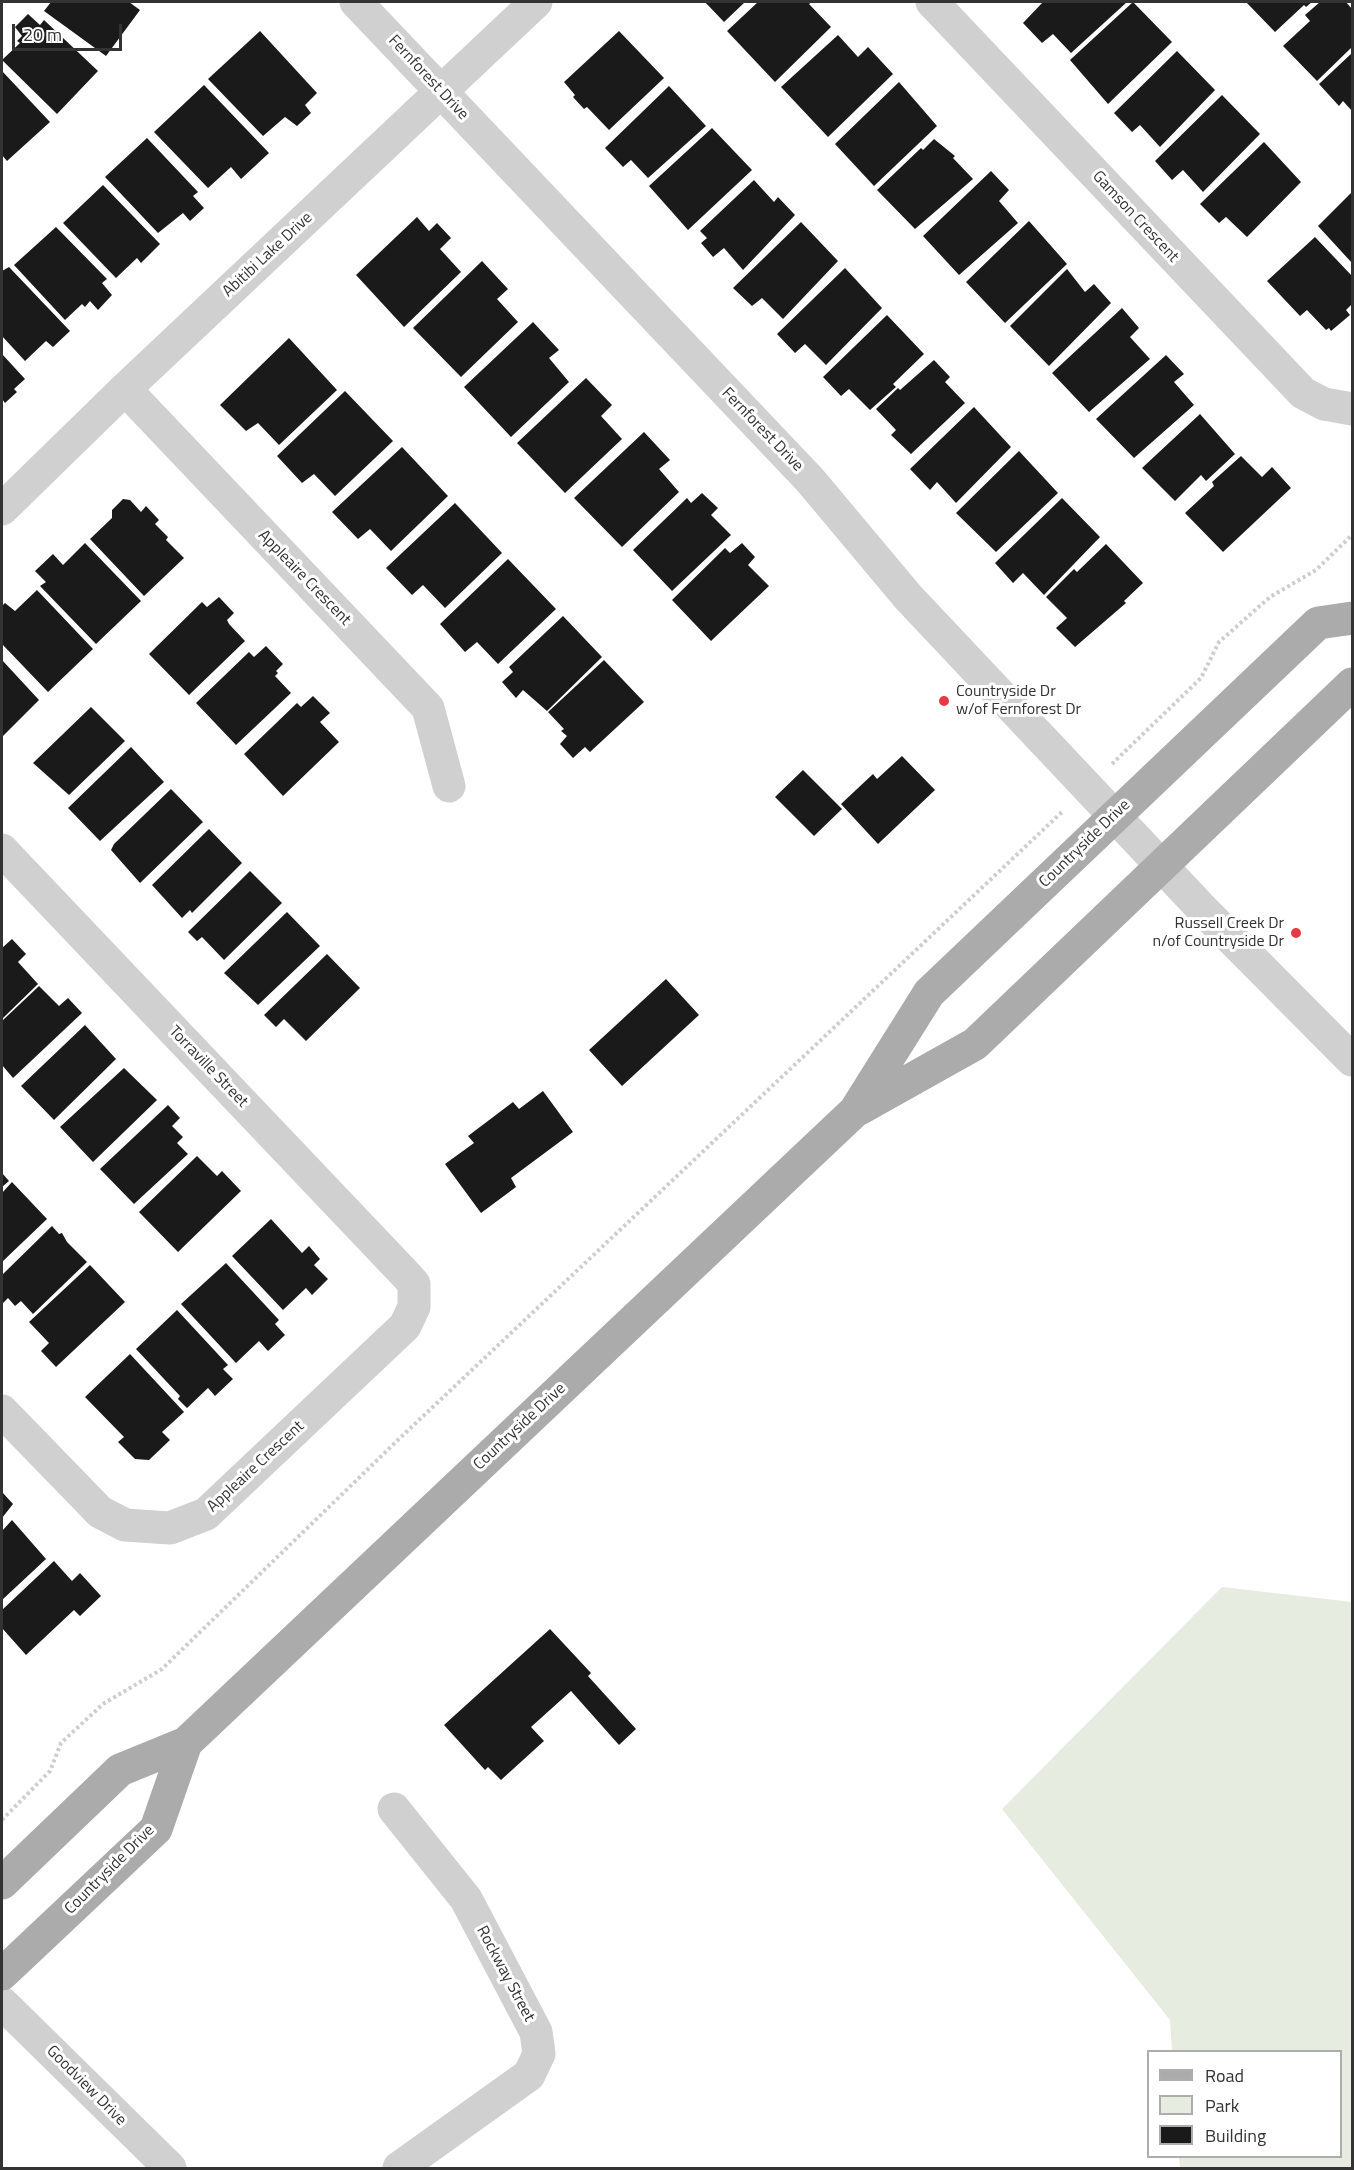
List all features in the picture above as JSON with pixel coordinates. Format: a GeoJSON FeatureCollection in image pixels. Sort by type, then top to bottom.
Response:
{"type":"FeatureCollection","features":[{"type":"Feature","properties":{"kind":"main road","name":"Countryside Drive"},"geometry":{"type":"LineString","coordinates":[[855,1111],[929,993],[1318,623],[1353,618]]}},
{"type":"Feature","properties":{"kind":"main road","name":"Countryside Drive"},"geometry":{"type":"LineString","coordinates":[[2,1883],[120,1770],[186,1743],[855,1111],[975,1044],[1353,684]]}},
{"type":"Feature","properties":{"kind":"main road","name":"Countryside Drive"},"geometry":{"type":"LineString","coordinates":[[2,1974],[156,1829],[186,1743]]}},
{"type":"Feature","properties":{"kind":"street","name":"Fernforest Drive"},"geometry":{"type":"LineString","coordinates":[[356,2],[810,480],[908,597],[1162,866],[1353,1060]]}},
{"type":"Feature","properties":{"kind":"street","name":"Abitibi Lake Drive"},"geometry":{"type":"LineString","coordinates":[[2,509],[125,389],[536,2]]}},
{"type":"Feature","properties":{"kind":"street","name":"Gamson Crescent"},"geometry":{"type":"LineString","coordinates":[[932,2],[1303,393],[1324,404],[1353,409]]}},
{"type":"Feature","properties":{"kind":"street","name":"Appleaire Crescent"},"geometry":{"type":"LineString","coordinates":[[125,389],[428,708],[449,786]]}},
{"type":"Feature","properties":{"kind":"street","name":"Torraville Street"},"geometry":{"type":"LineString","coordinates":[[2,850],[414,1284]]}},
{"type":"Feature","properties":{"kind":"street","name":"Appleaire Crescent"},"geometry":{"type":"LineString","coordinates":[[2,1411],[100,1512],[125,1525],[150,1528],[170,1528],[190,1522],[206,1514],[405,1326],[414,1308],[414,1284]]}},
{"type":"Feature","properties":{"kind":"street","name":"Rockway Street"},"geometry":{"type":"LineString","coordinates":[[394,1809],[466,1899],[537,2032],[539,2054],[529,2075],[399,2169]]}},
{"type":"Feature","properties":{"kind":"street","name":"Goodview Drive"},"geometry":{"type":"LineString","coordinates":[[2,2003],[170,2169]]}},
{"type":"Feature","properties":{"kind":"path"},"geometry":{"type":"LineString","coordinates":[[1146,732],[1201,678],[1219,642],[1270,597],[1316,570],[1353,535]]}},
{"type":"Feature","properties":{"kind":"path"},"geometry":{"type":"LineString","coordinates":[[2,1820],[50,1771],[61,1743],[103,1704],[162,1669],[400,1438],[1044,828]]}},
{"type":"Feature","properties":{"kind":"green space"},"geometry":{"type":"Polygon","coordinates":[[[1222,1587],[1352,1602],[1352,2168],[1180,2168],[1179,2158],[1342,2158],[1342,2050],[1172,2050],[1170,2020],[1002,1809],[1222,1587]]]}},
{"type":"Feature","properties":{"kind":"building"},"geometry":{"type":"Polygon","coordinates":[[[51,2],[129,2],[140,10],[106,56],[44,11],[51,2]]]}},
{"type":"Feature","properties":{"kind":"building"},"geometry":{"type":"Polygon","coordinates":[[[705,2],[745,2],[724,22],[705,2]]]}},
{"type":"Feature","properties":{"kind":"building"},"geometry":{"type":"Polygon","coordinates":[[[758,2],[812,2],[809,4],[831,27],[775,82],[727,31],[758,2]]]}},
{"type":"Feature","properties":{"kind":"building"},"geometry":{"type":"Polygon","coordinates":[[[1043,2],[1127,2],[1071,53],[1053,34],[1042,43],[1023,23],[1043,2]]]}},
{"type":"Feature","properties":{"kind":"building"},"geometry":{"type":"Polygon","coordinates":[[[1133,2],[1172,42],[1108,104],[1070,60],[1133,2]]]}},
{"type":"Feature","properties":{"kind":"building"},"geometry":{"type":"Polygon","coordinates":[[[1246,2],[1312,2],[1306,7],[1304,5],[1275,32],[1246,2]]]}},
{"type":"Feature","properties":{"kind":"building"},"geometry":{"type":"Polygon","coordinates":[[[1320,2],[1346,2],[1352,9],[1352,47],[1317,81],[1283,46],[1310,21],[1305,15],[1320,2]]]}},
{"type":"Feature","properties":{"kind":"building"},"geometry":{"type":"Polygon","coordinates":[[[28,14],[40,25],[44,20],[98,71],[57,114],[2,60],[20,43],[17,41],[22,36],[15,27],[28,14]]]}},
{"type":"Feature","properties":{"kind":"building"},"geometry":{"type":"Polygon","coordinates":[[[260,31],[317,93],[305,105],[311,113],[297,126],[285,117],[263,136],[208,79],[260,31]]]}},
{"type":"Feature","properties":{"kind":"building"},"geometry":{"type":"Polygon","coordinates":[[[619,31],[664,78],[609,130],[587,107],[584,109],[564,82],[619,31]]]}},
{"type":"Feature","properties":{"kind":"building"},"geometry":{"type":"Polygon","coordinates":[[[838,35],[858,57],[868,47],[893,74],[828,137],[781,87],[838,35]]]}},
{"type":"Feature","properties":{"kind":"building"},"geometry":{"type":"Polygon","coordinates":[[[1177,51],[1215,90],[1160,147],[1140,125],[1132,132],[1114,113],[1177,51]]]}},
{"type":"Feature","properties":{"kind":"building"},"geometry":{"type":"Polygon","coordinates":[[[1352,53],[1352,111],[1343,101],[1339,106],[1319,84],[1352,53]]]}},
{"type":"Feature","properties":{"kind":"building"},"geometry":{"type":"Polygon","coordinates":[[[2,71],[50,122],[7,161],[2,155],[2,71]]]}},
{"type":"Feature","properties":{"kind":"building"},"geometry":{"type":"Polygon","coordinates":[[[899,82],[937,126],[874,186],[835,144],[899,82]]]}},
{"type":"Feature","properties":{"kind":"building"},"geometry":{"type":"Polygon","coordinates":[[[204,85],[269,153],[241,179],[231,167],[208,188],[154,132],[204,85]]]}},
{"type":"Feature","properties":{"kind":"building"},"geometry":{"type":"Polygon","coordinates":[[[669,86],[706,126],[648,178],[631,160],[623,167],[605,148],[669,86]]]}},
{"type":"Feature","properties":{"kind":"building"},"geometry":{"type":"Polygon","coordinates":[[[1222,95],[1260,134],[1203,192],[1183,170],[1172,180],[1155,161],[1222,95]]]}},
{"type":"Feature","properties":{"kind":"building"},"geometry":{"type":"Polygon","coordinates":[[[712,128],[752,170],[688,230],[649,186],[712,128]]]}},
{"type":"Feature","properties":{"kind":"building"},"geometry":{"type":"Polygon","coordinates":[[[147,138],[198,192],[193,196],[204,208],[190,221],[183,213],[158,233],[105,177],[147,138]]]}},
{"type":"Feature","properties":{"kind":"building"},"geometry":{"type":"Polygon","coordinates":[[[934,139],[955,156],[953,158],[973,179],[915,229],[877,190],[921,148],[923,150],[934,139]]]}},
{"type":"Feature","properties":{"kind":"building"},"geometry":{"type":"Polygon","coordinates":[[[1264,142],[1301,182],[1247,237],[1226,217],[1219,223],[1200,204],[1264,142]]]}},
{"type":"Feature","properties":{"kind":"building"},"geometry":{"type":"Polygon","coordinates":[[[991,171],[1009,190],[999,201],[1018,223],[959,275],[923,236],[991,171]]]}},
{"type":"Feature","properties":{"kind":"building"},"geometry":{"type":"Polygon","coordinates":[[[754,180],[774,202],[778,197],[795,215],[743,270],[724,248],[713,257],[701,243],[707,238],[700,231],[754,180]]]}},
{"type":"Feature","properties":{"kind":"building"},"geometry":{"type":"Polygon","coordinates":[[[103,185],[160,244],[141,263],[137,258],[116,278],[63,223],[103,185]]]}},
{"type":"Feature","properties":{"kind":"building"},"geometry":{"type":"Polygon","coordinates":[[[1352,192],[1352,263],[1318,226],[1352,192]]]}},
{"type":"Feature","properties":{"kind":"building"},"geometry":{"type":"Polygon","coordinates":[[[417,217],[429,231],[437,223],[451,238],[440,249],[461,272],[404,327],[356,275],[417,217]]]}},
{"type":"Feature","properties":{"kind":"building"},"geometry":{"type":"Polygon","coordinates":[[[1029,221],[1067,264],[1005,323],[966,282],[1029,221]]]}},
{"type":"Feature","properties":{"kind":"building"},"geometry":{"type":"Polygon","coordinates":[[[801,222],[838,261],[783,319],[762,298],[752,306],[733,288],[801,222]]]}},
{"type":"Feature","properties":{"kind":"building"},"geometry":{"type":"Polygon","coordinates":[[[56,227],[107,279],[102,283],[112,295],[98,310],[90,301],[85,307],[82,304],[65,320],[14,265],[56,227]]]}},
{"type":"Feature","properties":{"kind":"building"},"geometry":{"type":"Polygon","coordinates":[[[1315,237],[1352,276],[1352,304],[1346,310],[1350,315],[1331,331],[1329,328],[1326,330],[1307,310],[1300,316],[1267,281],[1315,237]]]}},
{"type":"Feature","properties":{"kind":"building"},"geometry":{"type":"Polygon","coordinates":[[[482,261],[508,289],[497,299],[518,322],[461,377],[413,328],[482,261]]]}},
{"type":"Feature","properties":{"kind":"building"},"geometry":{"type":"Polygon","coordinates":[[[9,267],[70,331],[53,347],[46,341],[25,361],[2,336],[2,271],[9,267]]]}},
{"type":"Feature","properties":{"kind":"building"},"geometry":{"type":"Polygon","coordinates":[[[845,268],[882,308],[826,365],[805,344],[795,353],[777,334],[845,268]]]}},
{"type":"Feature","properties":{"kind":"building"},"geometry":{"type":"Polygon","coordinates":[[[1067,269],[1085,292],[1094,284],[1111,303],[1049,366],[1010,326],[1067,269]]]}},
{"type":"Feature","properties":{"kind":"building"},"geometry":{"type":"Polygon","coordinates":[[[1122,308],[1139,328],[1130,337],[1150,359],[1089,412],[1052,373],[1122,308]]]}},
{"type":"Feature","properties":{"kind":"building"},"geometry":{"type":"Polygon","coordinates":[[[887,315],[924,354],[893,384],[896,387],[870,410],[849,389],[841,396],[823,377],[887,315]]]}},
{"type":"Feature","properties":{"kind":"building"},"geometry":{"type":"Polygon","coordinates":[[[533,322],[559,350],[549,358],[569,382],[511,437],[464,387],[533,322]]]}},
{"type":"Feature","properties":{"kind":"building"},"geometry":{"type":"Polygon","coordinates":[[[289,338],[337,390],[279,445],[258,423],[246,431],[220,405],[289,338]]]}},
{"type":"Feature","properties":{"kind":"building"},"geometry":{"type":"Polygon","coordinates":[[[2,354],[25,379],[14,389],[17,392],[5,403],[2,399],[2,354]]]}},
{"type":"Feature","properties":{"kind":"building"},"geometry":{"type":"Polygon","coordinates":[[[1166,355],[1184,374],[1174,382],[1194,405],[1134,458],[1096,419],[1166,355]]]}},
{"type":"Feature","properties":{"kind":"building"},"geometry":{"type":"Polygon","coordinates":[[[934,360],[950,377],[945,382],[965,403],[911,454],[891,435],[896,430],[876,409],[898,388],[900,390],[934,360]]]}},
{"type":"Feature","properties":{"kind":"building"},"geometry":{"type":"Polygon","coordinates":[[[586,378],[612,405],[601,416],[622,439],[565,493],[517,443],[586,378]]]}},
{"type":"Feature","properties":{"kind":"building"},"geometry":{"type":"Polygon","coordinates":[[[345,391],[393,441],[335,496],[314,474],[302,483],[277,456],[345,391]]]}},
{"type":"Feature","properties":{"kind":"building"},"geometry":{"type":"Polygon","coordinates":[[[974,407],[1011,447],[956,503],[937,482],[930,490],[910,469],[974,407]]]}},
{"type":"Feature","properties":{"kind":"building"},"geometry":{"type":"Polygon","coordinates":[[[1200,414],[1235,454],[1206,481],[1201,475],[1175,501],[1142,468],[1200,414]]]}},
{"type":"Feature","properties":{"kind":"building"},"geometry":{"type":"Polygon","coordinates":[[[644,432],[670,460],[659,469],[679,492],[622,547],[574,498],[644,432]]]}},
{"type":"Feature","properties":{"kind":"building"},"geometry":{"type":"Polygon","coordinates":[[[402,447],[448,496],[391,551],[370,529],[358,539],[332,512],[402,447]]]}},
{"type":"Feature","properties":{"kind":"building"},"geometry":{"type":"Polygon","coordinates":[[[1019,451],[1058,493],[996,552],[956,513],[1019,451]]]}},
{"type":"Feature","properties":{"kind":"building"},"geometry":{"type":"Polygon","coordinates":[[[1241,456],[1262,477],[1272,467],[1291,488],[1223,552],[1185,513],[1214,486],[1212,482],[1241,456]]]}},
{"type":"Feature","properties":{"kind":"building"},"geometry":{"type":"Polygon","coordinates":[[[702,493],[718,508],[711,515],[731,535],[672,591],[633,550],[687,498],[691,503],[702,493]]]}},
{"type":"Feature","properties":{"kind":"building"},"geometry":{"type":"Polygon","coordinates":[[[1062,498],[1100,537],[1044,595],[1023,573],[1013,583],[995,563],[1062,498]]]}},
{"type":"Feature","properties":{"kind":"building"},"geometry":{"type":"Polygon","coordinates":[[[123,499],[130,500],[141,512],[146,506],[159,520],[155,524],[168,537],[166,540],[184,558],[144,596],[90,539],[112,518],[112,510],[123,499]]]}},
{"type":"Feature","properties":{"kind":"building"},"geometry":{"type":"Polygon","coordinates":[[[455,503],[502,553],[445,608],[423,585],[412,595],[386,568],[455,503]]]}},
{"type":"Feature","properties":{"kind":"building"},"geometry":{"type":"Polygon","coordinates":[[[85,543],[141,601],[96,644],[40,586],[46,582],[35,571],[53,554],[63,565],[85,543]]]}},
{"type":"Feature","properties":{"kind":"building"},"geometry":{"type":"Polygon","coordinates":[[[742,543],[755,557],[748,565],[769,586],[711,641],[672,600],[725,548],[730,553],[742,543]]]}},
{"type":"Feature","properties":{"kind":"building"},"geometry":{"type":"Polygon","coordinates":[[[1106,544],[1143,583],[1124,601],[1126,603],[1075,647],[1056,628],[1067,618],[1046,597],[1074,569],[1077,572],[1106,544]]]}},
{"type":"Feature","properties":{"kind":"building"},"geometry":{"type":"Polygon","coordinates":[[[508,559],[556,609],[498,664],[477,642],[465,652],[440,624],[508,559]]]}},
{"type":"Feature","properties":{"kind":"building"},"geometry":{"type":"Polygon","coordinates":[[[37,590],[93,649],[48,692],[2,644],[2,606],[5,603],[15,611],[37,590]]]}},
{"type":"Feature","properties":{"kind":"building"},"geometry":{"type":"Polygon","coordinates":[[[219,597],[234,613],[227,620],[229,624],[245,641],[189,695],[149,654],[202,602],[207,607],[219,597]]]}},
{"type":"Feature","properties":{"kind":"building"},"geometry":{"type":"Polygon","coordinates":[[[563,616],[602,657],[547,711],[523,690],[516,698],[502,682],[513,672],[509,667],[563,616]]]}},
{"type":"Feature","properties":{"kind":"building"},"geometry":{"type":"Polygon","coordinates":[[[266,646],[283,664],[276,671],[278,673],[275,676],[291,693],[236,745],[196,703],[249,652],[254,657],[266,646]]]}},
{"type":"Feature","properties":{"kind":"building"},"geometry":{"type":"Polygon","coordinates":[[[2,660],[39,700],[2,737],[2,660]]]}},
{"type":"Feature","properties":{"kind":"building"},"geometry":{"type":"Polygon","coordinates":[[[604,660],[644,702],[590,752],[585,747],[573,758],[560,744],[567,736],[561,731],[564,729],[548,712],[604,660]]]}},
{"type":"Feature","properties":{"kind":"building"},"geometry":{"type":"Polygon","coordinates":[[[313,696],[330,713],[320,722],[339,742],[283,796],[244,754],[297,703],[301,707],[313,696]]]}},
{"type":"Feature","properties":{"kind":"building"},"geometry":{"type":"Polygon","coordinates":[[[91,707],[125,741],[69,795],[33,763],[91,707]]]}},
{"type":"Feature","properties":{"kind":"building"},"geometry":{"type":"Polygon","coordinates":[[[131,747],[164,782],[100,841],[68,808],[131,747]]]}},
{"type":"Feature","properties":{"kind":"building"},"geometry":{"type":"Polygon","coordinates":[[[902,756],[935,790],[878,844],[841,804],[873,774],[877,779],[902,756]]]}},
{"type":"Feature","properties":{"kind":"building"},"geometry":{"type":"Polygon","coordinates":[[[803,770],[842,809],[814,836],[775,797],[803,770]]]}},
{"type":"Feature","properties":{"kind":"building"},"geometry":{"type":"Polygon","coordinates":[[[171,789],[203,822],[140,883],[111,850],[114,844],[171,789]]]}},
{"type":"Feature","properties":{"kind":"building"},"geometry":{"type":"Polygon","coordinates":[[[209,829],[242,863],[192,913],[190,910],[182,918],[152,885],[209,829]]]}},
{"type":"Feature","properties":{"kind":"building"},"geometry":{"type":"Polygon","coordinates":[[[250,871],[282,903],[224,960],[202,937],[197,941],[188,932],[250,871]]]}},
{"type":"Feature","properties":{"kind":"building"},"geometry":{"type":"Polygon","coordinates":[[[287,912],[320,946],[258,1005],[224,973],[287,912]]]}},
{"type":"Feature","properties":{"kind":"building"},"geometry":{"type":"Polygon","coordinates":[[[12,939],[26,954],[18,962],[38,984],[2,1019],[2,948],[12,939]]]}},
{"type":"Feature","properties":{"kind":"building"},"geometry":{"type":"Polygon","coordinates":[[[327,954],[360,988],[306,1041],[284,1019],[276,1027],[264,1015],[327,954]]]}},
{"type":"Feature","properties":{"kind":"building"},"geometry":{"type":"Polygon","coordinates":[[[666,979],[699,1015],[622,1086],[589,1050],[666,979]]]}},
{"type":"Feature","properties":{"kind":"building"},"geometry":{"type":"Polygon","coordinates":[[[39,986],[59,1006],[68,998],[82,1013],[13,1078],[2,1065],[2,1021],[39,986]]]}},
{"type":"Feature","properties":{"kind":"building"},"geometry":{"type":"Polygon","coordinates":[[[85,1025],[116,1059],[54,1120],[21,1086],[85,1025]]]}},
{"type":"Feature","properties":{"kind":"building"},"geometry":{"type":"Polygon","coordinates":[[[124,1068],[157,1100],[93,1162],[60,1127],[124,1068]]]}},
{"type":"Feature","properties":{"kind":"building"},"geometry":{"type":"Polygon","coordinates":[[[543,1091],[573,1132],[511,1178],[516,1187],[481,1213],[445,1164],[474,1143],[468,1136],[513,1102],[519,1109],[543,1091]]]}},
{"type":"Feature","properties":{"kind":"building"},"geometry":{"type":"Polygon","coordinates":[[[168,1105],[180,1118],[172,1126],[183,1137],[177,1143],[188,1154],[134,1204],[100,1169],[168,1105]]]}},
{"type":"Feature","properties":{"kind":"building"},"geometry":{"type":"Polygon","coordinates":[[[197,1156],[217,1176],[222,1171],[241,1191],[178,1252],[139,1212],[197,1156]]]}},
{"type":"Feature","properties":{"kind":"building"},"geometry":{"type":"Polygon","coordinates":[[[2,1173],[9,1181],[2,1187],[2,1173]]]}},
{"type":"Feature","properties":{"kind":"building"},"geometry":{"type":"Polygon","coordinates":[[[12,1182],[47,1219],[2,1262],[2,1193],[12,1182]]]}},
{"type":"Feature","properties":{"kind":"building"},"geometry":{"type":"Polygon","coordinates":[[[271,1219],[302,1253],[309,1246],[320,1259],[314,1265],[328,1279],[312,1295],[306,1288],[283,1310],[232,1256],[271,1219]]]}},
{"type":"Feature","properties":{"kind":"building"},"geometry":{"type":"Polygon","coordinates":[[[52,1226],[59,1234],[62,1233],[67,1242],[87,1262],[33,1314],[21,1301],[15,1306],[8,1298],[2,1304],[2,1275],[52,1226]]]}},
{"type":"Feature","properties":{"kind":"building"},"geometry":{"type":"Polygon","coordinates":[[[226,1263],[279,1320],[275,1324],[285,1335],[268,1351],[259,1341],[236,1363],[181,1304],[226,1263]]]}},
{"type":"Feature","properties":{"kind":"building"},"geometry":{"type":"Polygon","coordinates":[[[90,1265],[125,1302],[56,1367],[41,1351],[49,1343],[29,1322],[90,1265]]]}},
{"type":"Feature","properties":{"kind":"building"},"geometry":{"type":"Polygon","coordinates":[[[177,1310],[228,1365],[223,1369],[233,1379],[215,1396],[208,1388],[187,1408],[178,1399],[180,1396],[136,1349],[177,1310]]]}},
{"type":"Feature","properties":{"kind":"building"},"geometry":{"type":"Polygon","coordinates":[[[130,1354],[184,1412],[162,1432],[170,1440],[149,1460],[135,1459],[118,1442],[124,1437],[85,1397],[130,1354]]]}},
{"type":"Feature","properties":{"kind":"building"},"geometry":{"type":"Polygon","coordinates":[[[2,1492],[13,1504],[2,1518],[2,1492]]]}},
{"type":"Feature","properties":{"kind":"building"},"geometry":{"type":"Polygon","coordinates":[[[12,1520],[46,1559],[2,1600],[2,1531],[12,1520]]]}},
{"type":"Feature","properties":{"kind":"building"},"geometry":{"type":"Polygon","coordinates":[[[54,1561],[72,1581],[80,1573],[101,1596],[80,1616],[74,1610],[26,1655],[2,1628],[2,1610],[54,1561]]]}},
{"type":"Feature","properties":{"kind":"building"},"geometry":{"type":"Polygon","coordinates":[[[550,1629],[591,1673],[588,1676],[636,1729],[619,1745],[571,1691],[531,1727],[544,1741],[501,1780],[488,1767],[485,1770],[444,1725],[550,1629]]]}},
{"type":"Feature","properties":{"kind":"place","name":"Countryside Dr w/of Fernforest Dr"},"geometry":{"type":"Point","coordinates":[944,701]}},
{"type":"Feature","properties":{"kind":"place","name":"Russell Creek Dr n/of Countryside Dr"},"geometry":{"type":"Point","coordinates":[1296,933]}}]}
